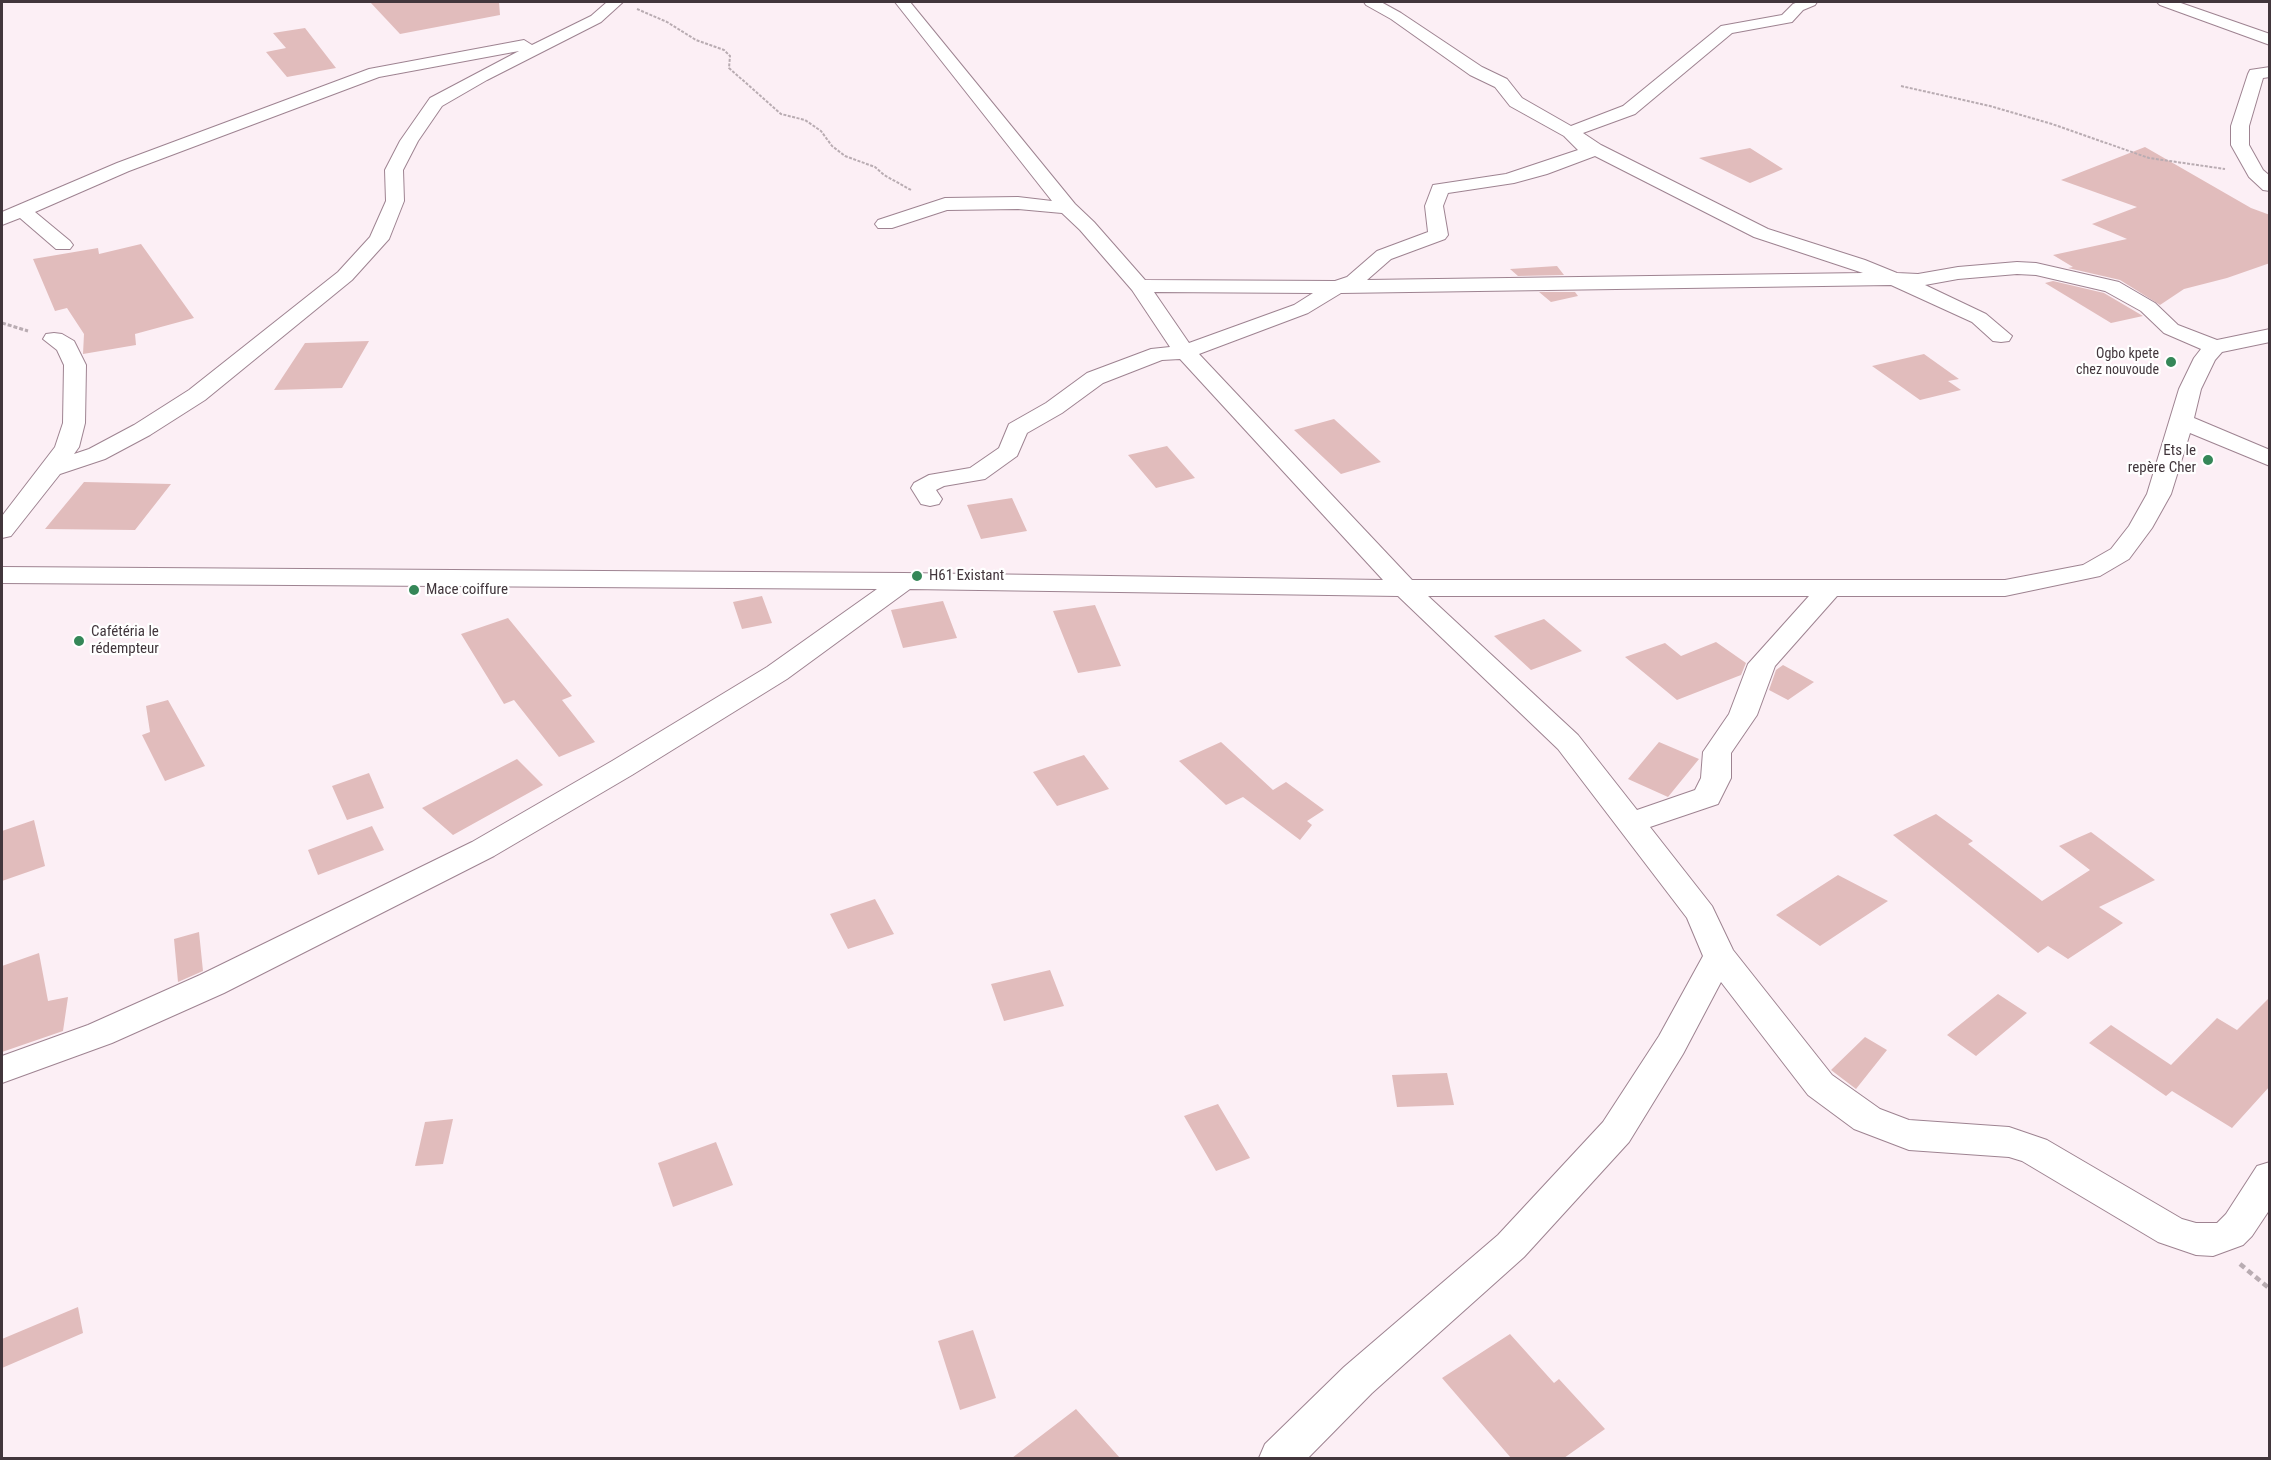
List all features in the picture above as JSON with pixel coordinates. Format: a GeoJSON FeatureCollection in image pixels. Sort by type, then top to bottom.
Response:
{"type":"FeatureCollection","features":[{"type":"Feature","properties":{"kind":"street"},"geometry":{"type":"LineString","coordinates":[[52,469],[97,454],[142,430],[197,395],[345,276],[379,238],[394,201],[394,170],[409,141],[436,102],[481,76],[596,19],[615,2]]}},
{"type":"Feature","properties":{"kind":"street"},"geometry":{"type":"LineString","coordinates":[[902,2],[1068,208],[1087,226],[1139,286],[1182,347],[1405,588],[1568,742],[1701,914],[1719,956],[1820,1085],[1867,1119],[1890,1129],[1909,1134],[2009,1142],[2034,1150],[2171,1231],[2196,1239],[2213,1240],[2230,1234],[2239,1225],[2270,1177]]}},
{"type":"Feature","properties":{"kind":"street"},"geometry":{"type":"LineString","coordinates":[[1371,2],[1396,16],[1476,71],[1501,83],[1516,102],[1570,132],[1595,149],[1761,233],[1858,264],[1889,279],[1939,298],[1979,318],[2001,336]]}},
{"type":"Feature","properties":{"kind":"street"},"geometry":{"type":"LineString","coordinates":[[1570,132],[1629,110],[1726,29],[1787,19],[1798,7],[1810,2]]}},
{"type":"Feature","properties":{"kind":"street"},"geometry":{"type":"LineString","coordinates":[[2165,2],[2262,37],[2263,73],[2240,126],[2240,145],[2255,173],[2270,186]]}},
{"type":"Feature","properties":{"kind":"street"},"geometry":{"type":"LineString","coordinates":[[2,219],[123,167],[375,74],[476,52],[557,40]]}},
{"type":"Feature","properties":{"kind":"street"},"geometry":{"type":"LineString","coordinates":[[930,499],[922,488],[937,480],[977,474],[1009,451],[1017,429],[1054,408],[1095,378],[1159,354],[1300,309],[1337,287],[1354,281],[1384,255],[1438,235],[1434,206],[1440,189],[1507,179],[1541,170],[1590,152],[1570,132]]}},
{"type":"Feature","properties":{"kind":"street"},"geometry":{"type":"LineString","coordinates":[[885,224],[945,204],[1018,203],[1068,208]]}},
{"type":"Feature","properties":{"kind":"street"},"geometry":{"type":"LineString","coordinates":[[22,210],[63,245]]}},
{"type":"Feature","properties":{"kind":"street"},"geometry":{"type":"LineString","coordinates":[[1139,286],[1337,287],[1918,280],[1958,273],[2018,268],[2036,269],[2112,286],[2148,307],[2170,329],[2215,347],[2270,335]]}},
{"type":"Feature","properties":{"kind":"street"},"geometry":{"type":"LineString","coordinates":[[2,531],[67,447],[74,423],[75,365],[66,346],[54,339]]}},
{"type":"Feature","properties":{"kind":"street"},"geometry":{"type":"LineString","coordinates":[[2,574],[904,581],[1405,588],[2005,588],[2091,571],[2120,554],[2140,528],[2159,494],[2190,389],[2205,358],[2215,347]]}},
{"type":"Feature","properties":{"kind":"street"},"geometry":{"type":"LineString","coordinates":[[2182,422],[2270,459]]}},
{"type":"Feature","properties":{"kind":"street"},"geometry":{"type":"LineString","coordinates":[[2,1070],[100,1034],[212,984],[483,849],[622,768],[777,673],[904,581]]}},
{"type":"Feature","properties":{"kind":"street"},"geometry":{"type":"LineString","coordinates":[[1631,823],[1707,797],[1716,778],[1717,752],[1743,715],[1762,664],[1830,588]]}},
{"type":"Feature","properties":{"kind":"street"},"geometry":{"type":"LineString","coordinates":[[1280,1458],[1358,1380],[1511,1246],[1616,1132],[1671,1045],[1719,956]]}},
{"type":"Feature","properties":{"kind":"path"},"geometry":{"type":"LineString","coordinates":[[615,2],[652,15],[696,40],[724,50],[729,56],[729,68],[781,114],[804,120],[820,130],[832,146],[845,156],[875,167],[884,175],[945,204]]}},
{"type":"Feature","properties":{"kind":"path"},"geometry":{"type":"LineString","coordinates":[[1901,86],[1990,106],[2052,124],[2149,158],[2255,173]]}},
{"type":"Feature","properties":{"kind":"building"},"geometry":{"type":"Polygon","coordinates":[[[370,2],[499,2],[500,15],[400,34],[370,2]]]}},
{"type":"Feature","properties":{"kind":"building"},"geometry":{"type":"Polygon","coordinates":[[[305,28],[336,68],[287,77],[266,52],[286,48],[273,33],[305,28]]]}},
{"type":"Feature","properties":{"kind":"building"},"geometry":{"type":"Polygon","coordinates":[[[2145,147],[2251,208],[2270,215],[2270,263],[2227,278],[2184,289],[2160,305],[2120,280],[2068,268],[2073,267],[2053,255],[2127,239],[2092,224],[2137,207],[2061,180],[2145,147]]]}},
{"type":"Feature","properties":{"kind":"building"},"geometry":{"type":"Polygon","coordinates":[[[1750,148],[1783,169],[1750,183],[1699,158],[1750,148]]]}},
{"type":"Feature","properties":{"kind":"building"},"geometry":{"type":"Polygon","coordinates":[[[141,244],[194,318],[135,334],[136,345],[83,354],[84,334],[67,308],[55,311],[33,259],[98,248],[99,254],[141,244]]]}},
{"type":"Feature","properties":{"kind":"building"},"geometry":{"type":"Polygon","coordinates":[[[1557,266],[1564,275],[1518,276],[1510,269],[1557,266]]]}},
{"type":"Feature","properties":{"kind":"building"},"geometry":{"type":"Polygon","coordinates":[[[2053,281],[2104,293],[2143,316],[2111,323],[2045,283],[2053,281]]]}},
{"type":"Feature","properties":{"kind":"building"},"geometry":{"type":"Polygon","coordinates":[[[1539,292],[1575,292],[1578,296],[1551,302],[1539,292]]]}},
{"type":"Feature","properties":{"kind":"building"},"geometry":{"type":"Polygon","coordinates":[[[369,341],[342,388],[274,390],[305,343],[369,341]]]}},
{"type":"Feature","properties":{"kind":"building"},"geometry":{"type":"Polygon","coordinates":[[[1924,354],[1959,379],[1948,381],[1961,390],[1920,400],[1872,366],[1924,354]]]}},
{"type":"Feature","properties":{"kind":"building"},"geometry":{"type":"Polygon","coordinates":[[[1334,419],[1381,462],[1341,474],[1294,430],[1334,419]]]}},
{"type":"Feature","properties":{"kind":"building"},"geometry":{"type":"Polygon","coordinates":[[[1167,446],[1195,478],[1156,488],[1128,455],[1167,446]]]}},
{"type":"Feature","properties":{"kind":"building"},"geometry":{"type":"Polygon","coordinates":[[[84,482],[171,484],[135,530],[45,529],[84,482]]]}},
{"type":"Feature","properties":{"kind":"building"},"geometry":{"type":"Polygon","coordinates":[[[1012,498],[1027,531],[981,539],[967,505],[1012,498]]]}},
{"type":"Feature","properties":{"kind":"building"},"geometry":{"type":"Polygon","coordinates":[[[762,596],[772,623],[742,629],[733,602],[762,596]]]}},
{"type":"Feature","properties":{"kind":"building"},"geometry":{"type":"Polygon","coordinates":[[[943,601],[957,638],[903,648],[891,610],[943,601]]]}},
{"type":"Feature","properties":{"kind":"building"},"geometry":{"type":"Polygon","coordinates":[[[1095,605],[1121,666],[1078,673],[1053,611],[1095,605]]]}},
{"type":"Feature","properties":{"kind":"building"},"geometry":{"type":"Polygon","coordinates":[[[508,618],[572,696],[562,700],[595,742],[559,757],[514,700],[504,704],[461,634],[508,618]]]}},
{"type":"Feature","properties":{"kind":"building"},"geometry":{"type":"Polygon","coordinates":[[[1544,619],[1582,651],[1531,670],[1494,636],[1544,619]]]}},
{"type":"Feature","properties":{"kind":"building"},"geometry":{"type":"Polygon","coordinates":[[[1716,642],[1746,663],[1741,675],[1677,700],[1625,657],[1665,643],[1681,656],[1716,642]]]}},
{"type":"Feature","properties":{"kind":"building"},"geometry":{"type":"Polygon","coordinates":[[[1783,665],[1814,682],[1788,700],[1769,690],[1776,670],[1783,665]]]}},
{"type":"Feature","properties":{"kind":"building"},"geometry":{"type":"Polygon","coordinates":[[[168,700],[205,766],[165,781],[142,735],[150,732],[146,706],[168,700]]]}},
{"type":"Feature","properties":{"kind":"building"},"geometry":{"type":"Polygon","coordinates":[[[1221,742],[1273,790],[1286,782],[1324,810],[1307,821],[1312,825],[1300,840],[1243,797],[1226,805],[1179,761],[1221,742]]]}},
{"type":"Feature","properties":{"kind":"building"},"geometry":{"type":"Polygon","coordinates":[[[1659,742],[1699,759],[1668,797],[1628,779],[1659,742]]]}},
{"type":"Feature","properties":{"kind":"building"},"geometry":{"type":"Polygon","coordinates":[[[1084,755],[1109,789],[1057,806],[1033,772],[1084,755]]]}},
{"type":"Feature","properties":{"kind":"building"},"geometry":{"type":"Polygon","coordinates":[[[517,759],[543,785],[453,835],[422,808],[517,759]]]}},
{"type":"Feature","properties":{"kind":"building"},"geometry":{"type":"Polygon","coordinates":[[[369,773],[384,808],[347,820],[332,786],[369,773]]]}},
{"type":"Feature","properties":{"kind":"building"},"geometry":{"type":"Polygon","coordinates":[[[1936,814],[1973,841],[1968,844],[2042,901],[2090,870],[2059,846],[2091,832],[2155,880],[2099,907],[2123,923],[2068,959],[2048,946],[2038,953],[1893,835],[1936,814]]]}},
{"type":"Feature","properties":{"kind":"building"},"geometry":{"type":"Polygon","coordinates":[[[34,820],[45,866],[2,881],[2,831],[34,820]]]}},
{"type":"Feature","properties":{"kind":"building"},"geometry":{"type":"Polygon","coordinates":[[[372,826],[384,850],[318,875],[308,850],[372,826]]]}},
{"type":"Feature","properties":{"kind":"building"},"geometry":{"type":"Polygon","coordinates":[[[1838,875],[1888,901],[1820,946],[1776,915],[1838,875]]]}},
{"type":"Feature","properties":{"kind":"building"},"geometry":{"type":"Polygon","coordinates":[[[875,899],[894,934],[848,949],[830,914],[875,899]]]}},
{"type":"Feature","properties":{"kind":"building"},"geometry":{"type":"Polygon","coordinates":[[[199,932],[203,971],[178,982],[174,939],[199,932]]]}},
{"type":"Feature","properties":{"kind":"building"},"geometry":{"type":"Polygon","coordinates":[[[39,953],[48,1001],[68,997],[63,1031],[2,1052],[2,966],[39,953]]]}},
{"type":"Feature","properties":{"kind":"building"},"geometry":{"type":"Polygon","coordinates":[[[1050,970],[1064,1006],[1004,1021],[991,984],[1050,970]]]}},
{"type":"Feature","properties":{"kind":"building"},"geometry":{"type":"Polygon","coordinates":[[[1998,994],[2027,1013],[1976,1056],[1947,1035],[1998,994]]]}},
{"type":"Feature","properties":{"kind":"building"},"geometry":{"type":"Polygon","coordinates":[[[2270,997],[2270,1086],[2232,1128],[2172,1091],[2166,1096],[2089,1043],[2111,1025],[2171,1065],[2217,1018],[2237,1030],[2270,997]]]}},
{"type":"Feature","properties":{"kind":"building"},"geometry":{"type":"Polygon","coordinates":[[[1865,1037],[1887,1050],[1856,1089],[1831,1070],[1865,1037]]]}},
{"type":"Feature","properties":{"kind":"building"},"geometry":{"type":"Polygon","coordinates":[[[1447,1073],[1454,1105],[1397,1107],[1392,1075],[1447,1073]]]}},
{"type":"Feature","properties":{"kind":"building"},"geometry":{"type":"Polygon","coordinates":[[[1218,1104],[1250,1158],[1216,1171],[1184,1116],[1218,1104]]]}},
{"type":"Feature","properties":{"kind":"building"},"geometry":{"type":"Polygon","coordinates":[[[453,1119],[443,1164],[415,1166],[425,1122],[453,1119]]]}},
{"type":"Feature","properties":{"kind":"building"},"geometry":{"type":"Polygon","coordinates":[[[716,1142],[733,1185],[673,1207],[658,1163],[716,1142]]]}},
{"type":"Feature","properties":{"kind":"building"},"geometry":{"type":"Polygon","coordinates":[[[78,1307],[83,1333],[2,1368],[2,1339],[78,1307]]]}},
{"type":"Feature","properties":{"kind":"building"},"geometry":{"type":"Polygon","coordinates":[[[973,1330],[996,1398],[960,1410],[938,1341],[973,1330]]]}},
{"type":"Feature","properties":{"kind":"building"},"geometry":{"type":"Polygon","coordinates":[[[1510,1334],[1554,1383],[1559,1379],[1605,1429],[1564,1458],[1511,1458],[1442,1378],[1510,1334]]]}},
{"type":"Feature","properties":{"kind":"building"},"geometry":{"type":"Polygon","coordinates":[[[1076,1409],[1120,1458],[1012,1458],[1076,1409]]]}},
{"type":"Feature","properties":{"kind":"place","name":"Ogbo kpete chez nouvoude"},"geometry":{"type":"Point","coordinates":[2171,362]}},
{"type":"Feature","properties":{"kind":"place","name":"Ets le repère Cher"},"geometry":{"type":"Point","coordinates":[2208,460]}},
{"type":"Feature","properties":{"kind":"place","name":"H61 Existant"},"geometry":{"type":"Point","coordinates":[917,576]}},
{"type":"Feature","properties":{"kind":"place","name":"Mace coiffure"},"geometry":{"type":"Point","coordinates":[414,590]}},
{"type":"Feature","properties":{"kind":"place","name":"Cafétéria le rédempteur"},"geometry":{"type":"Point","coordinates":[79,641]}}]}
